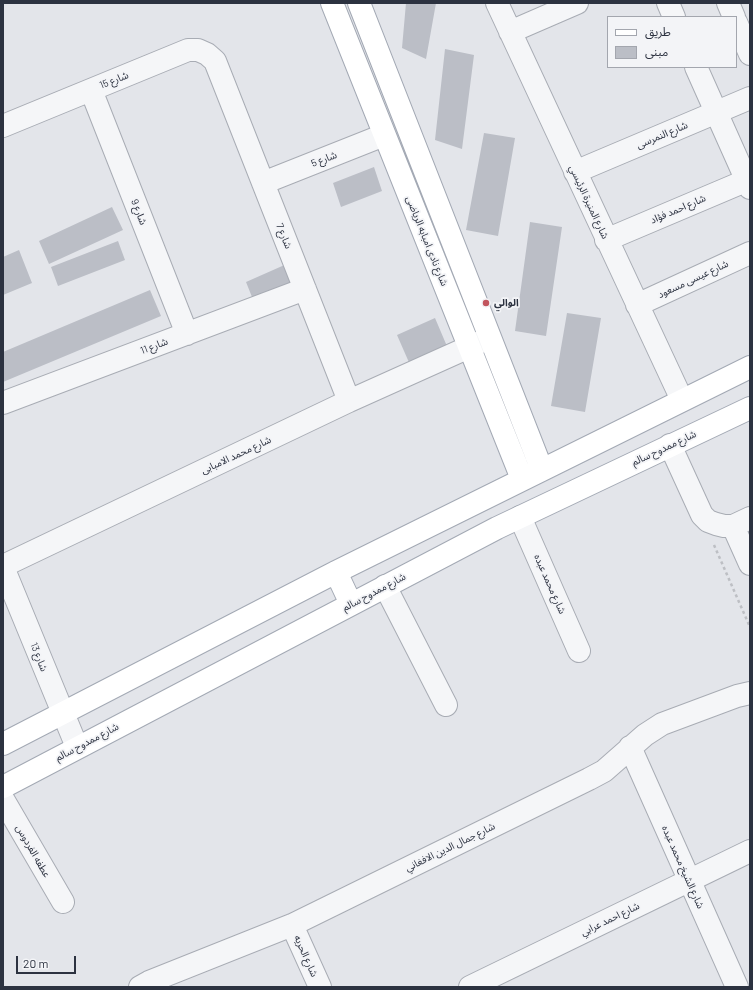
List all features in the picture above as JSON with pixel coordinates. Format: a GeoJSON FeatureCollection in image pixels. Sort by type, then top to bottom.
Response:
{"type":"FeatureCollection","features":[{"type":"Feature","properties":{"kind":"main road","name":"شارع نادى امبابه الرياضى"},"geometry":{"type":"LineString","coordinates":[[332,3],[522,479]]}},
{"type":"Feature","properties":{"kind":"main road"},"geometry":{"type":"LineString","coordinates":[[359,3],[542,470]]}},
{"type":"Feature","properties":{"kind":"main road"},"geometry":{"type":"LineString","coordinates":[[3,744],[336,572],[750,367]]}},
{"type":"Feature","properties":{"kind":"main road","name":"شارع ممدوح سالم"},"geometry":{"type":"LineString","coordinates":[[3,787],[385,586],[520,517],[750,408]]}},
{"type":"Feature","properties":{"kind":"main road"},"geometry":{"type":"LineString","coordinates":[[336,572],[351,604]]}},
{"type":"Feature","properties":{"kind":"street","name":"شارع المنيرة الرئيسي"},"geometry":{"type":"LineString","coordinates":[[497,3],[606,240],[682,400]]}},
{"type":"Feature","properties":{"kind":"street"},"geometry":{"type":"LineString","coordinates":[[510,32],[576,3]]}},
{"type":"Feature","properties":{"kind":"street"},"geometry":{"type":"LineString","coordinates":[[668,3],[674,16]]}},
{"type":"Feature","properties":{"kind":"street"},"geometry":{"type":"LineString","coordinates":[[728,3],[734,16]]}},
{"type":"Feature","properties":{"kind":"street"},"geometry":{"type":"LineString","coordinates":[[737,24],[750,54]]}},
{"type":"Feature","properties":{"kind":"street","name":"شارع 15"},"geometry":{"type":"LineString","coordinates":[[3,125],[188,50],[198,50],[208,54],[215,61],[219,71]]}},
{"type":"Feature","properties":{"kind":"street"},"geometry":{"type":"LineString","coordinates":[[696,68],[749,182]]}},
{"type":"Feature","properties":{"kind":"street","name":"شارع 7"},"geometry":{"type":"LineString","coordinates":[[219,71],[349,401]]}},
{"type":"Feature","properties":{"kind":"street","name":"شارع 9"},"geometry":{"type":"LineString","coordinates":[[91,90],[187,334]]}},
{"type":"Feature","properties":{"kind":"street","name":"شارع النمرسى"},"geometry":{"type":"LineString","coordinates":[[575,172],[750,98]]}},
{"type":"Feature","properties":{"kind":"street","name":"شارع 5"},"geometry":{"type":"LineString","coordinates":[[263,183],[384,135]]}},
{"type":"Feature","properties":{"kind":"street","name":"شارع احمد فؤاد"},"geometry":{"type":"LineString","coordinates":[[606,240],[749,182]]}},
{"type":"Feature","properties":{"kind":"street","name":"شارع عيسى مسعود"},"geometry":{"type":"LineString","coordinates":[[637,305],[750,253]]}},
{"type":"Feature","properties":{"kind":"street","name":"شارع 11"},"geometry":{"type":"LineString","coordinates":[[3,403],[305,289]]}},
{"type":"Feature","properties":{"kind":"street","name":"شارع محمد الامبابى"},"geometry":{"type":"LineString","coordinates":[[3,566],[349,401],[490,338]]}},
{"type":"Feature","properties":{"kind":"street"},"geometry":{"type":"LineString","coordinates":[[670,445],[702,515],[708,521],[724,526],[741,522],[750,564]]}},
{"type":"Feature","properties":{"kind":"street","name":"شارع محمد عبده"},"geometry":{"type":"LineString","coordinates":[[520,517],[579,651]]}},
{"type":"Feature","properties":{"kind":"street","name":"شارع 13"},"geometry":{"type":"LineString","coordinates":[[3,566],[77,747]]}},
{"type":"Feature","properties":{"kind":"street"},"geometry":{"type":"LineString","coordinates":[[385,586],[446,705]]}},
{"type":"Feature","properties":{"kind":"street","name":"شارع جمال الدين الافغاني"},"geometry":{"type":"LineString","coordinates":[[140,987],[292,924],[589,779],[609,767],[630,747],[662,724],[737,696],[750,693]]}},
{"type":"Feature","properties":{"kind":"street","name":"شارع الشيخ محمد عبده"},"geometry":{"type":"LineString","coordinates":[[630,747],[737,987]]}},
{"type":"Feature","properties":{"kind":"street","name":"عطفه الفردوس"},"geometry":{"type":"LineString","coordinates":[[3,799],[64,902]]}},
{"type":"Feature","properties":{"kind":"street","name":"شارع احمد عرابي"},"geometry":{"type":"LineString","coordinates":[[470,987],[750,851]]}},
{"type":"Feature","properties":{"kind":"street","name":"شارع الحريه"},"geometry":{"type":"LineString","coordinates":[[292,924],[320,987]]}},
{"type":"Feature","properties":{"kind":"path"},"geometry":{"type":"LineString","coordinates":[[717,552],[750,627]]}},
{"type":"Feature","properties":{"kind":"building"},"geometry":{"type":"Polygon","coordinates":[[[406,3],[436,3],[426,59],[402,48],[406,3]]]}},
{"type":"Feature","properties":{"kind":"building"},"geometry":{"type":"Polygon","coordinates":[[[445,49],[474,55],[462,149],[435,140],[445,49]]]}},
{"type":"Feature","properties":{"kind":"building"},"geometry":{"type":"Polygon","coordinates":[[[484,133],[515,138],[498,236],[466,230],[484,133]]]}},
{"type":"Feature","properties":{"kind":"building"},"geometry":{"type":"Polygon","coordinates":[[[374,167],[382,191],[341,207],[333,183],[374,167]]]}},
{"type":"Feature","properties":{"kind":"building"},"geometry":{"type":"Polygon","coordinates":[[[112,207],[123,230],[49,264],[39,241],[112,207]]]}},
{"type":"Feature","properties":{"kind":"building"},"geometry":{"type":"Polygon","coordinates":[[[530,222],[562,227],[546,336],[515,331],[530,222]]]}},
{"type":"Feature","properties":{"kind":"building"},"geometry":{"type":"Polygon","coordinates":[[[118,241],[125,260],[58,286],[51,267],[118,241]]]}},
{"type":"Feature","properties":{"kind":"building"},"geometry":{"type":"Polygon","coordinates":[[[19,250],[32,283],[3,295],[3,257],[19,250]]]}},
{"type":"Feature","properties":{"kind":"building"},"geometry":{"type":"Polygon","coordinates":[[[289,263],[297,285],[254,302],[246,282],[289,263]]]}},
{"type":"Feature","properties":{"kind":"building"},"geometry":{"type":"Polygon","coordinates":[[[150,290],[161,316],[3,382],[3,352],[150,290]]]}},
{"type":"Feature","properties":{"kind":"building"},"geometry":{"type":"Polygon","coordinates":[[[567,313],[601,318],[585,412],[551,406],[567,313]]]}},
{"type":"Feature","properties":{"kind":"building"},"geometry":{"type":"Polygon","coordinates":[[[435,318],[449,351],[411,367],[397,335],[435,318]]]}},
{"type":"Feature","properties":{"kind":"place","name":"الوالي"},"geometry":{"type":"Point","coordinates":[486,303]}}]}
